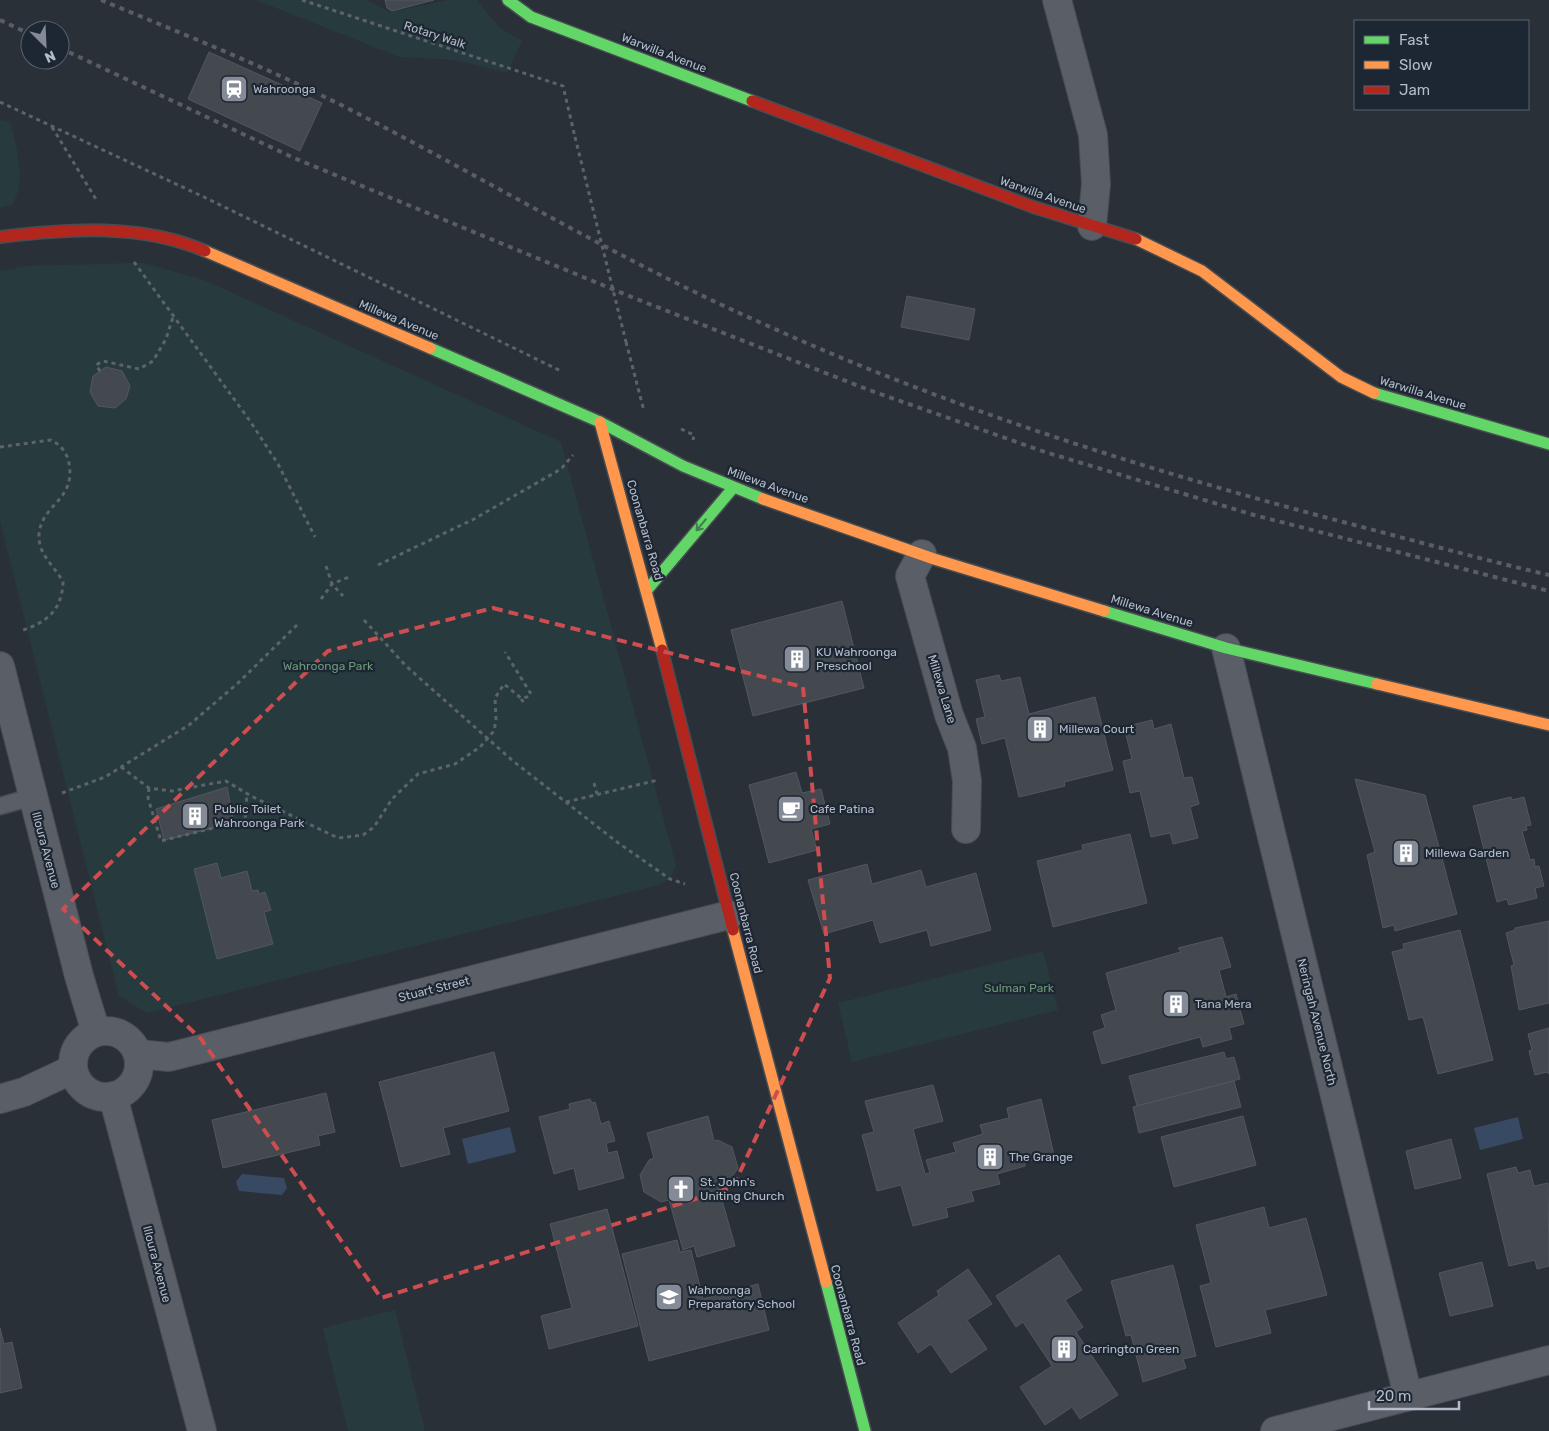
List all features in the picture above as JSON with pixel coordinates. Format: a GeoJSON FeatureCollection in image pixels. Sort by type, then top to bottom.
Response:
{"type":"FeatureCollection","features":[{"type":"Feature","properties":{"kind":"street","name":"Warwilla Avenue"},"geometry":{"type":"LineString","coordinates":[[508,0],[531,17],[1033,207],[1137,239],[1202,271],[1341,377],[1382,396],[1549,444]]}},
{"type":"Feature","properties":{"kind":"street"},"geometry":{"type":"LineString","coordinates":[[1057,0],[1093,135],[1096,184],[1092,226]]}},
{"type":"Feature","properties":{"kind":"street","name":"Millewa Avenue"},"geometry":{"type":"LineString","coordinates":[[0,237],[114,230],[167,237],[196,247],[600,422],[683,466],[733,488],[922,554],[1226,648],[1549,725]]}},
{"type":"Feature","properties":{"kind":"street","name":"Coonanbarra Road"},"geometry":{"type":"LineString","coordinates":[[600,422],[647,590],[729,915],[865,1431]]}},
{"type":"Feature","properties":{"kind":"street"},"geometry":{"type":"LineString","coordinates":[[647,590],[733,488]]}},
{"type":"Feature","properties":{"kind":"street","name":"Millewa Lane"},"geometry":{"type":"LineString","coordinates":[[922,554],[910,576],[949,715],[962,748],[967,781],[966,829]]}},
{"type":"Feature","properties":{"kind":"street","name":"Neringah Avenue North"},"geometry":{"type":"LineString","coordinates":[[1226,648],[1408,1396]]}},
{"type":"Feature","properties":{"kind":"street","name":"Illoura Avenue"},"geometry":{"type":"LineString","coordinates":[[0,666],[32,797],[96,1032]]}},
{"type":"Feature","properties":{"kind":"street","name":"Stuart Street"},"geometry":{"type":"LineString","coordinates":[[138,1054],[169,1056],[729,915]]}},
{"type":"Feature","properties":{"kind":"street"},"geometry":{"type":"LineString","coordinates":[[111,1031],[124,1036],[133,1044],[138,1054],[139,1070],[133,1083],[124,1092],[112,1096],[99,1096],[91,1094],[80,1085],[73,1069],[73,1058],[79,1045],[86,1037],[96,1032],[111,1031]]}},
{"type":"Feature","properties":{"kind":"street"},"geometry":{"type":"LineString","coordinates":[[0,1099],[24,1092],[73,1069]]}},
{"type":"Feature","properties":{"kind":"street","name":"Illoura Avenue"},"geometry":{"type":"LineString","coordinates":[[112,1096],[202,1431]]}},
{"type":"Feature","properties":{"kind":"street"},"geometry":{"type":"LineString","coordinates":[[1275,1431],[1549,1360]]}},
{"type":"Feature","properties":{"kind":"lane"},"geometry":{"type":"LineString","coordinates":[[0,806],[32,797]]}},
{"type":"Feature","properties":{"kind":"path","name":"Rotary Walk"},"geometry":{"type":"LineString","coordinates":[[302,0],[563,86],[644,411],[635,407]]}},
{"type":"Feature","properties":{"kind":"path"},"geometry":{"type":"LineString","coordinates":[[0,102],[206,198],[564,372]]}},
{"type":"Feature","properties":{"kind":"path"},"geometry":{"type":"LineString","coordinates":[[52,126],[134,263],[250,421],[278,464],[315,537]]}},
{"type":"Feature","properties":{"kind":"path"},"geometry":{"type":"LineString","coordinates":[[100,371],[96,364],[103,361],[139,369],[153,361],[166,339],[174,316]]}},
{"type":"Feature","properties":{"kind":"path"},"geometry":{"type":"LineString","coordinates":[[0,447],[51,440],[64,450],[70,468],[67,490],[42,522],[39,535],[41,550],[63,582],[59,604],[54,613],[42,622],[20,631]]}},
{"type":"Feature","properties":{"kind":"path"},"geometry":{"type":"LineString","coordinates":[[378,565],[474,519],[561,469],[573,455]]}},
{"type":"Feature","properties":{"kind":"path"},"geometry":{"type":"LineString","coordinates":[[326,566],[332,584],[343,596]]}},
{"type":"Feature","properties":{"kind":"path"},"geometry":{"type":"LineString","coordinates":[[321,599],[332,584],[349,577]]}},
{"type":"Feature","properties":{"kind":"path"},"geometry":{"type":"LineString","coordinates":[[364,620],[406,666],[487,739],[566,802],[670,880],[685,884]]}},
{"type":"Feature","properties":{"kind":"path"},"geometry":{"type":"LineString","coordinates":[[60,794],[105,777],[189,725],[237,684],[299,623]]}},
{"type":"Feature","properties":{"kind":"path"},"geometry":{"type":"LineString","coordinates":[[505,652],[531,694],[521,698]]}},
{"type":"Feature","properties":{"kind":"path"},"geometry":{"type":"LineString","coordinates":[[121,767],[149,788],[172,791],[226,781],[338,838],[352,838],[363,835],[374,827],[384,816],[392,799],[418,774],[455,764],[480,747],[494,731],[496,720],[494,698],[504,684],[521,698],[526,705]]}},
{"type":"Feature","properties":{"kind":"path"},"geometry":{"type":"LineString","coordinates":[[566,802],[658,780]]}},
{"type":"Feature","properties":{"kind":"path"},"geometry":{"type":"LineString","coordinates":[[594,783],[597,794]]}},
{"type":"Feature","properties":{"kind":"path"},"geometry":{"type":"LineString","coordinates":[[149,788],[148,798],[161,841],[245,820],[247,793]]}},
{"type":"Feature","properties":{"kind":"highlighted area"},"geometry":{"type":"Polygon","coordinates":[[[493,608],[803,687],[830,978],[733,1187],[381,1298],[201,1039],[63,909],[328,651],[493,608]]]}},
{"type":"Feature","properties":{"kind":"green space"},"geometry":{"type":"Polygon","coordinates":[[[256,0],[366,0],[390,12],[448,0],[477,0],[500,28],[522,41],[507,73],[456,60],[399,57],[256,0]]]}},
{"type":"Feature","properties":{"kind":"green space"},"geometry":{"type":"Polygon","coordinates":[[[0,120],[10,122],[18,153],[20,175],[17,196],[12,205],[0,208],[0,120]]]}},
{"type":"Feature","properties":{"kind":"green space","name":"Wahroonga Park"},"geometry":{"type":"Polygon","coordinates":[[[144,263],[204,280],[561,442],[676,865],[670,879],[655,886],[147,1013],[119,996],[0,521],[0,271],[26,266],[144,263]]]}},
{"type":"Feature","properties":{"kind":"green space","name":"Sulman Park"},"geometry":{"type":"Polygon","coordinates":[[[1043,951],[1058,1010],[852,1062],[838,1003],[1043,951]]]}},
{"type":"Feature","properties":{"kind":"green space"},"geometry":{"type":"Polygon","coordinates":[[[395,1310],[425,1431],[348,1431],[323,1328],[395,1310]]]}},
{"type":"Feature","properties":{"kind":"water"},"geometry":{"type":"Polygon","coordinates":[[[1518,1117],[1523,1139],[1480,1150],[1474,1128],[1518,1117]]]}},
{"type":"Feature","properties":{"kind":"water"},"geometry":{"type":"Polygon","coordinates":[[[510,1127],[516,1152],[468,1164],[462,1139],[510,1127]]]}},
{"type":"Feature","properties":{"kind":"water"},"geometry":{"type":"Polygon","coordinates":[[[242,1174],[284,1178],[287,1188],[282,1195],[239,1191],[236,1182],[242,1174]]]}},
{"type":"Feature","properties":{"kind":"building"},"geometry":{"type":"Polygon","coordinates":[[[385,0],[434,0],[392,11],[387,8],[385,0]]]}},
{"type":"Feature","properties":{"kind":"building"},"geometry":{"type":"Polygon","coordinates":[[[209,52],[322,103],[300,151],[188,99],[209,52]]]}},
{"type":"Feature","properties":{"kind":"building"},"geometry":{"type":"Polygon","coordinates":[[[907,296],[975,309],[969,340],[901,327],[907,296]]]}},
{"type":"Feature","properties":{"kind":"building"},"geometry":{"type":"Polygon","coordinates":[[[106,367],[122,371],[130,386],[126,399],[115,408],[98,406],[90,392],[93,376],[106,367]]]}},
{"type":"Feature","properties":{"kind":"building","name":"KU Wahroonga Preschool"},"geometry":{"type":"Polygon","coordinates":[[[842,601],[864,688],[753,716],[731,630],[842,601]]]}},
{"type":"Feature","properties":{"kind":"building","name":"Millewa Court"},"geometry":{"type":"Polygon","coordinates":[[[999,675],[1001,681],[1020,677],[1029,714],[1095,697],[1113,770],[1064,782],[1065,786],[1019,797],[1005,738],[982,744],[976,719],[985,717],[976,680],[999,675]]]}},
{"type":"Feature","properties":{"kind":"building","name":"Millewa Court"},"geometry":{"type":"Polygon","coordinates":[[[1152,720],[1154,729],[1171,724],[1184,778],[1192,777],[1199,804],[1190,807],[1198,838],[1173,844],[1170,833],[1151,837],[1140,791],[1130,793],[1123,761],[1132,759],[1124,727],[1152,720]]]}},
{"type":"Feature","properties":{"kind":"building","name":"Cafe Patina"},"geometry":{"type":"Polygon","coordinates":[[[796,772],[802,793],[821,789],[830,824],[811,829],[817,850],[769,863],[749,785],[796,772]]]}},
{"type":"Feature","properties":{"kind":"building","name":"Millewa Garden"},"geometry":{"type":"Polygon","coordinates":[[[1355,779],[1425,795],[1457,914],[1395,931],[1394,925],[1383,928],[1367,855],[1375,852],[1355,779]]]}},
{"type":"Feature","properties":{"kind":"building","name":"Public Toilet Wahroonga Park"},"geometry":{"type":"Polygon","coordinates":[[[227,787],[234,823],[164,840],[156,809],[227,787]]]}},
{"type":"Feature","properties":{"kind":"building"},"geometry":{"type":"Polygon","coordinates":[[[1511,797],[1512,800],[1524,797],[1531,825],[1526,826],[1527,830],[1522,831],[1530,860],[1534,859],[1535,867],[1539,866],[1544,886],[1535,888],[1537,898],[1509,905],[1507,899],[1497,902],[1473,806],[1511,797]]]}},
{"type":"Feature","properties":{"kind":"building"},"geometry":{"type":"Polygon","coordinates":[[[1130,834],[1147,903],[1053,927],[1037,861],[1083,850],[1082,845],[1130,834]]]}},
{"type":"Feature","properties":{"kind":"building"},"geometry":{"type":"Polygon","coordinates":[[[217,863],[221,878],[247,871],[252,891],[258,890],[259,894],[265,892],[271,910],[264,912],[273,944],[217,959],[194,869],[217,863]]]}},
{"type":"Feature","properties":{"kind":"building"},"geometry":{"type":"Polygon","coordinates":[[[867,864],[872,884],[921,870],[926,887],[976,873],[991,930],[931,946],[927,930],[880,943],[873,920],[824,934],[808,880],[867,864]]]}},
{"type":"Feature","properties":{"kind":"building"},"geometry":{"type":"Polygon","coordinates":[[[1549,921],[1549,1003],[1519,1010],[1511,966],[1514,965],[1506,933],[1515,930],[1515,928],[1549,921]]]}},
{"type":"Feature","properties":{"kind":"building"},"geometry":{"type":"Polygon","coordinates":[[[1460,930],[1493,1060],[1438,1074],[1423,1017],[1409,1020],[1392,952],[1404,949],[1403,944],[1460,930]]]}},
{"type":"Feature","properties":{"kind":"building","name":"Tana Mera"},"geometry":{"type":"Polygon","coordinates":[[[1222,937],[1231,967],[1219,970],[1226,997],[1236,994],[1244,1024],[1229,1028],[1232,1039],[1203,1047],[1200,1037],[1102,1064],[1093,1032],[1105,1028],[1101,1015],[1116,1010],[1106,973],[1181,952],[1178,948],[1222,937]]]}},
{"type":"Feature","properties":{"kind":"building"},"geometry":{"type":"Polygon","coordinates":[[[1549,1028],[1549,1074],[1547,1072],[1535,1075],[1529,1051],[1532,1050],[1528,1034],[1549,1028]]]}},
{"type":"Feature","properties":{"kind":"building"},"geometry":{"type":"Polygon","coordinates":[[[494,1052],[509,1111],[443,1128],[450,1154],[401,1167],[379,1082],[494,1052]]]}},
{"type":"Feature","properties":{"kind":"building"},"geometry":{"type":"Polygon","coordinates":[[[1224,1052],[1226,1059],[1234,1057],[1240,1079],[1137,1106],[1129,1076],[1224,1052]]]}},
{"type":"Feature","properties":{"kind":"building"},"geometry":{"type":"Polygon","coordinates":[[[1234,1081],[1241,1107],[1139,1133],[1133,1107],[1234,1081]]]}},
{"type":"Feature","properties":{"kind":"building","name":"The Grange"},"geometry":{"type":"Polygon","coordinates":[[[933,1085],[943,1121],[913,1129],[925,1174],[930,1173],[926,1160],[956,1152],[953,1143],[983,1134],[980,1125],[1009,1118],[1007,1108],[1041,1099],[1054,1155],[1025,1162],[1025,1166],[997,1174],[1000,1184],[971,1191],[974,1201],[946,1208],[948,1217],[913,1226],[901,1185],[877,1191],[862,1135],[874,1132],[865,1101],[933,1085]]]}},
{"type":"Feature","properties":{"kind":"building"},"geometry":{"type":"Polygon","coordinates":[[[326,1093],[335,1132],[318,1136],[320,1145],[223,1168],[212,1120],[326,1093]]]}},
{"type":"Feature","properties":{"kind":"building"},"geometry":{"type":"Polygon","coordinates":[[[590,1099],[592,1103],[595,1102],[601,1124],[609,1121],[615,1141],[606,1143],[608,1153],[617,1151],[624,1178],[579,1190],[574,1168],[554,1174],[539,1117],[570,1109],[569,1104],[590,1099]]]}},
{"type":"Feature","properties":{"kind":"building","name":"St. John's Uniting Church"},"geometry":{"type":"Polygon","coordinates":[[[708,1116],[714,1141],[718,1140],[732,1147],[738,1168],[728,1183],[718,1186],[735,1246],[697,1257],[694,1246],[683,1250],[669,1200],[661,1202],[644,1192],[640,1175],[649,1160],[654,1158],[647,1133],[708,1116]]]}},
{"type":"Feature","properties":{"kind":"building"},"geometry":{"type":"Polygon","coordinates":[[[1243,1116],[1256,1165],[1174,1187],[1161,1137],[1243,1116]]]}},
{"type":"Feature","properties":{"kind":"building"},"geometry":{"type":"Polygon","coordinates":[[[1451,1139],[1461,1178],[1415,1189],[1406,1151],[1451,1139]]]}},
{"type":"Feature","properties":{"kind":"building"},"geometry":{"type":"Polygon","coordinates":[[[1516,1167],[1518,1173],[1530,1170],[1534,1186],[1548,1183],[1549,1266],[1537,1269],[1535,1260],[1509,1266],[1487,1174],[1516,1167]]]}},
{"type":"Feature","properties":{"kind":"building"},"geometry":{"type":"Polygon","coordinates":[[[1264,1207],[1269,1228],[1306,1218],[1327,1295],[1265,1310],[1271,1333],[1216,1347],[1200,1286],[1211,1283],[1196,1225],[1264,1207]]]}},
{"type":"Feature","properties":{"kind":"building"},"geometry":{"type":"Polygon","coordinates":[[[607,1209],[638,1326],[549,1349],[541,1316],[572,1308],[550,1224],[607,1209]]]}},
{"type":"Feature","properties":{"kind":"building"},"geometry":{"type":"Polygon","coordinates":[[[677,1240],[680,1252],[691,1250],[703,1299],[758,1284],[769,1330],[649,1361],[622,1254],[677,1240]]]}},
{"type":"Feature","properties":{"kind":"building","name":"Carrington Green"},"geometry":{"type":"Polygon","coordinates":[[[1059,1255],[1082,1290],[1065,1300],[1083,1327],[1076,1332],[1118,1395],[1080,1419],[1072,1407],[1045,1425],[1020,1387],[1052,1366],[1023,1322],[1016,1327],[996,1296],[1059,1255]]]}},
{"type":"Feature","properties":{"kind":"building"},"geometry":{"type":"Polygon","coordinates":[[[1482,1262],[1493,1306],[1450,1316],[1439,1273],[1482,1262]]]}},
{"type":"Feature","properties":{"kind":"building"},"geometry":{"type":"Polygon","coordinates":[[[1173,1265],[1196,1356],[1183,1359],[1186,1368],[1143,1382],[1131,1335],[1126,1336],[1111,1281],[1173,1265]]]}},
{"type":"Feature","properties":{"kind":"building"},"geometry":{"type":"Polygon","coordinates":[[[968,1269],[992,1304],[967,1320],[987,1349],[951,1373],[931,1344],[918,1353],[898,1323],[939,1295],[937,1291],[968,1269]]]}},
{"type":"Feature","properties":{"kind":"building"},"geometry":{"type":"Polygon","coordinates":[[[0,1328],[4,1344],[12,1342],[22,1388],[0,1393],[0,1328]]]}},
{"type":"Feature","properties":{"kind":"railway"},"geometry":{"type":"LineString","coordinates":[[101,0],[224,51],[315,92],[704,297],[828,352],[900,381],[1045,434],[1119,458],[1268,502],[1549,575]]}},
{"type":"Feature","properties":{"kind":"railway"},"geometry":{"type":"LineString","coordinates":[[0,20],[20,29]]}},
{"type":"Feature","properties":{"kind":"railway"},"geometry":{"type":"LineString","coordinates":[[70,53],[294,158],[634,298],[869,390],[1045,452],[1254,515],[1549,591]]}},
{"type":"Feature","properties":{"kind":"traffic: fast"},"geometry":{"type":"LineString","coordinates":[[508,0],[531,17],[752,101]]}},
{"type":"Feature","properties":{"kind":"traffic: fast"},"geometry":{"type":"LineString","coordinates":[[430,348],[600,422],[683,466],[763,499]]}},
{"type":"Feature","properties":{"kind":"traffic: fast"},"geometry":{"type":"LineString","coordinates":[[1374,393],[1549,444]]}},
{"type":"Feature","properties":{"kind":"traffic: fast"},"geometry":{"type":"LineString","coordinates":[[647,590],[733,488]]}},
{"type":"Feature","properties":{"kind":"traffic: fast"},"geometry":{"type":"LineString","coordinates":[[1104,611],[1226,648],[1377,684]]}},
{"type":"Feature","properties":{"kind":"traffic: fast"},"geometry":{"type":"LineString","coordinates":[[826,1282],[865,1431]]}},
{"type":"Feature","properties":{"kind":"traffic: slow"},"geometry":{"type":"LineString","coordinates":[[1136,239],[1202,271],[1341,377],[1374,393]]}},
{"type":"Feature","properties":{"kind":"traffic: slow"},"geometry":{"type":"LineString","coordinates":[[205,251],[430,348]]}},
{"type":"Feature","properties":{"kind":"traffic: slow"},"geometry":{"type":"LineString","coordinates":[[600,422],[662,650]]}},
{"type":"Feature","properties":{"kind":"traffic: slow"},"geometry":{"type":"LineString","coordinates":[[763,499],[934,559],[1104,611]]}},
{"type":"Feature","properties":{"kind":"traffic: slow"},"geometry":{"type":"LineString","coordinates":[[1377,684],[1549,725]]}},
{"type":"Feature","properties":{"kind":"traffic: slow"},"geometry":{"type":"LineString","coordinates":[[733,930],[826,1282]]}},
{"type":"Feature","properties":{"kind":"traffic: jam"},"geometry":{"type":"LineString","coordinates":[[752,101],[1033,207],[1136,239]]}},
{"type":"Feature","properties":{"kind":"traffic: jam"},"geometry":{"type":"LineString","coordinates":[[0,237],[104,230],[156,236],[181,242],[205,251]]}},
{"type":"Feature","properties":{"kind":"traffic: jam"},"geometry":{"type":"LineString","coordinates":[[662,650],[733,930]]}},
{"type":"Feature","properties":{"kind":"place","name":"Wahroonga"},"geometry":{"type":"Point","coordinates":[234,89]}},
{"type":"Feature","properties":{"kind":"place","name":"KU Wahroonga Preschool"},"geometry":{"type":"Point","coordinates":[797,659]}},
{"type":"Feature","properties":{"kind":"place","name":"Millewa Court"},"geometry":{"type":"Point","coordinates":[1040,729]}},
{"type":"Feature","properties":{"kind":"place","name":"Cafe Patina"},"geometry":{"type":"Point","coordinates":[791,809]}},
{"type":"Feature","properties":{"kind":"place","name":"Public Toilet Wahroonga Park"},"geometry":{"type":"Point","coordinates":[195,816]}},
{"type":"Feature","properties":{"kind":"place","name":"Millewa Garden"},"geometry":{"type":"Point","coordinates":[1406,853]}},
{"type":"Feature","properties":{"kind":"place","name":"Tana Mera"},"geometry":{"type":"Point","coordinates":[1176,1004]}},
{"type":"Feature","properties":{"kind":"place","name":"The Grange"},"geometry":{"type":"Point","coordinates":[990,1157]}},
{"type":"Feature","properties":{"kind":"place","name":"St. John's Uniting Church"},"geometry":{"type":"Point","coordinates":[681,1189]}},
{"type":"Feature","properties":{"kind":"place","name":"Wahroonga Preparatory School"},"geometry":{"type":"Point","coordinates":[669,1297]}},
{"type":"Feature","properties":{"kind":"place","name":"Carrington Green"},"geometry":{"type":"Point","coordinates":[1064,1349]}}]}
